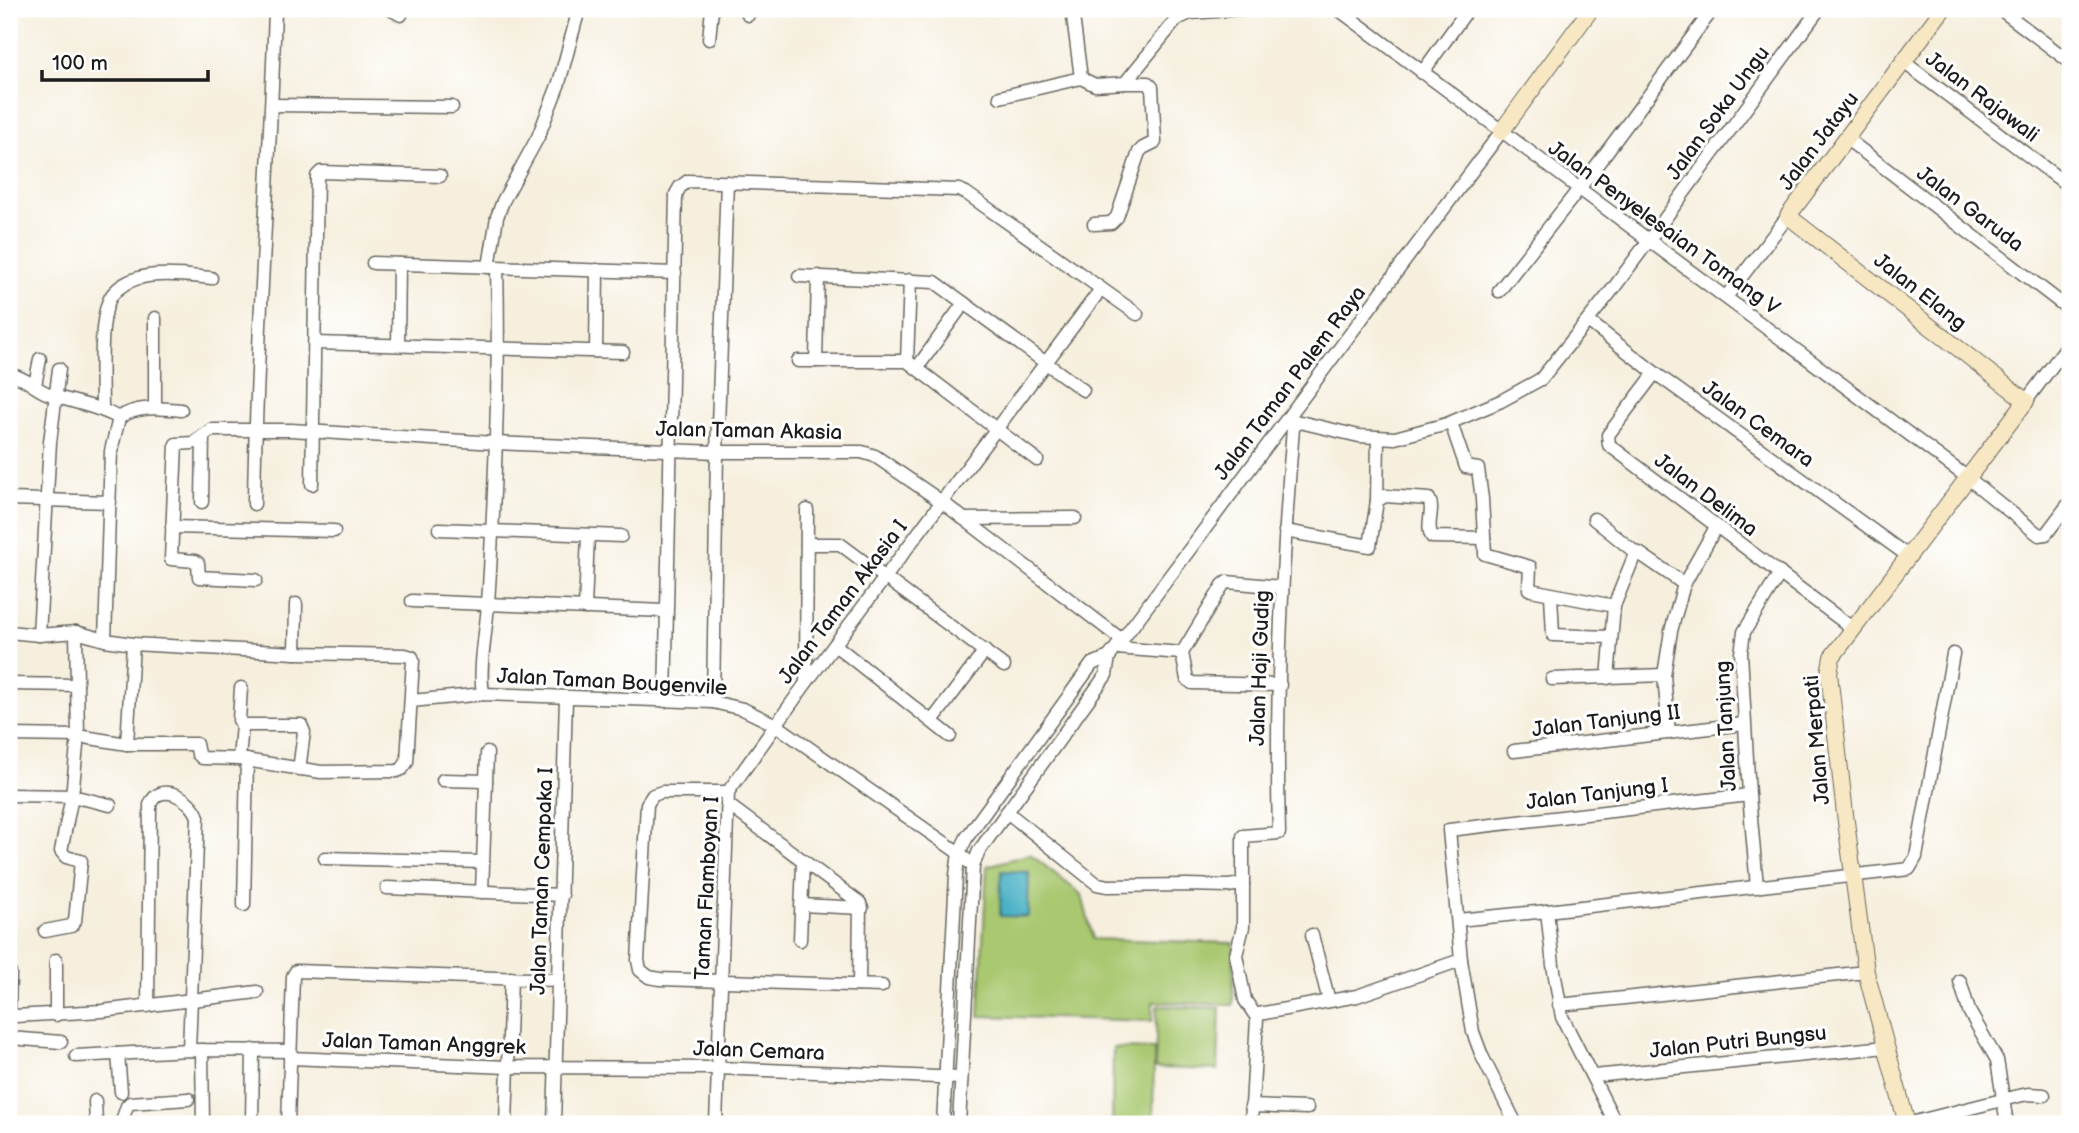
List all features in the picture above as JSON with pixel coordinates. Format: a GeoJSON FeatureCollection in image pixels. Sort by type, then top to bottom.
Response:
{"type":"FeatureCollection","features":[{"type":"Feature","properties":{"kind":"street"},"geometry":{"type":"LineString","coordinates":[[254,505],[255,430],[275,9]]}},
{"type":"Feature","properties":{"kind":"street"},"geometry":{"type":"LineString","coordinates":[[473,696],[482,678],[488,604],[499,347],[493,267],[498,217],[503,201],[538,137],[559,83],[579,9]]}},
{"type":"Feature","properties":{"kind":"street"},"geometry":{"type":"LineString","coordinates":[[709,39],[712,9]]}},
{"type":"Feature","properties":{"kind":"street"},"geometry":{"type":"LineString","coordinates":[[1072,9],[1081,78]]}},
{"type":"Feature","properties":{"kind":"street"},"geometry":{"type":"LineString","coordinates":[[1125,83],[1176,14],[1241,9]]}},
{"type":"Feature","properties":{"kind":"street"},"geometry":{"type":"LineString","coordinates":[[1422,73],[1468,9]]}},
{"type":"Feature","properties":{"kind":"street"},"geometry":{"type":"LineString","coordinates":[[1502,132],[1591,9]]}},
{"type":"Feature","properties":{"kind":"street"},"geometry":{"type":"LineString","coordinates":[[1499,292],[1713,9]]}},
{"type":"Feature","properties":{"kind":"street","name":"Jalan Soka Ungu"},"geometry":{"type":"LineString","coordinates":[[1451,423],[1501,401],[1541,379],[1819,9]]}},
{"type":"Feature","properties":{"kind":"street","name":"Jalan Jatayu"},"geometry":{"type":"LineString","coordinates":[[1726,297],[1905,63],[1943,9]]}},
{"type":"Feature","properties":{"kind":"street"},"geometry":{"type":"LineString","coordinates":[[2000,9],[2070,62]]}},
{"type":"Feature","properties":{"kind":"street","name":"Jalan Penyelesaian Tomang V"},"geometry":{"type":"LineString","coordinates":[[1347,11],[1422,73],[1968,478],[2040,536],[2046,534],[2070,502]]}},
{"type":"Feature","properties":{"kind":"street","name":"Jalan Rajawali"},"geometry":{"type":"LineString","coordinates":[[1905,63],[2070,187]]}},
{"type":"Feature","properties":{"kind":"street"},"geometry":{"type":"LineString","coordinates":[[1000,97],[1081,78],[1095,85],[1148,83],[1152,87],[1155,142],[1139,152],[1117,217],[1111,223],[1094,224]]}},
{"type":"Feature","properties":{"kind":"street"},"geometry":{"type":"LineString","coordinates":[[272,106],[452,107]]}},
{"type":"Feature","properties":{"kind":"street","name":"Jalan Taman Palem Raya"},"geometry":{"type":"LineString","coordinates":[[959,1124],[972,866],[979,851],[1106,675],[1116,648],[1292,421],[1502,132]]}},
{"type":"Feature","properties":{"kind":"street","name":"Jalan Garuda"},"geometry":{"type":"LineString","coordinates":[[1847,139],[2070,310]]}},
{"type":"Feature","properties":{"kind":"street"},"geometry":{"type":"LineString","coordinates":[[312,484],[317,176],[321,172],[440,176]]}},
{"type":"Feature","properties":{"kind":"street"},"geometry":{"type":"LineString","coordinates":[[665,701],[665,611],[677,194],[680,187],[688,181],[959,191],[966,193],[1137,314]]}},
{"type":"Feature","properties":{"kind":"street"},"geometry":{"type":"LineString","coordinates":[[713,702],[717,452],[727,182]]}},
{"type":"Feature","properties":{"kind":"street","name":"Jalan Elang"},"geometry":{"type":"LineString","coordinates":[[1788,216],[2026,401]]}},
{"type":"Feature","properties":{"kind":"street"},"geometry":{"type":"LineString","coordinates":[[373,262],[675,273]]}},
{"type":"Feature","properties":{"kind":"street"},"geometry":{"type":"LineString","coordinates":[[398,345],[399,264]]}},
{"type":"Feature","properties":{"kind":"street"},"geometry":{"type":"LineString","coordinates":[[596,351],[597,270]]}},
{"type":"Feature","properties":{"kind":"street"},"geometry":{"type":"LineString","coordinates":[[102,408],[102,340],[108,303],[113,294],[135,280],[154,275],[211,278]]}},
{"type":"Feature","properties":{"kind":"street"},"geometry":{"type":"LineString","coordinates":[[799,275],[936,282],[1083,390]]}},
{"type":"Feature","properties":{"kind":"street"},"geometry":{"type":"LineString","coordinates":[[816,362],[818,276]]}},
{"type":"Feature","properties":{"kind":"street"},"geometry":{"type":"LineString","coordinates":[[910,280],[912,365]]}},
{"type":"Feature","properties":{"kind":"street","name":"Jalan Taman Akasia I"},"geometry":{"type":"LineString","coordinates":[[776,725],[1101,289]]}},
{"type":"Feature","properties":{"kind":"street"},"geometry":{"type":"LineString","coordinates":[[912,365],[964,303]]}},
{"type":"Feature","properties":{"kind":"street"},"geometry":{"type":"LineString","coordinates":[[155,318],[155,408]]}},
{"type":"Feature","properties":{"kind":"street","name":"Jalan Cemara"},"geometry":{"type":"LineString","coordinates":[[1587,321],[1908,556]]}},
{"type":"Feature","properties":{"kind":"street","name":"Jalan Merpati"},"geometry":{"type":"LineString","coordinates":[[1907,1124],[1867,972],[1829,673],[1832,657],[2070,342]]}},
{"type":"Feature","properties":{"kind":"street"},"geometry":{"type":"LineString","coordinates":[[316,343],[623,352]]}},
{"type":"Feature","properties":{"kind":"street"},"geometry":{"type":"LineString","coordinates":[[35,385],[40,359]]}},
{"type":"Feature","properties":{"kind":"street"},"geometry":{"type":"LineString","coordinates":[[797,362],[912,365],[1037,460]]}},
{"type":"Feature","properties":{"kind":"street"},"geometry":{"type":"LineString","coordinates":[[39,635],[46,499],[59,369]]}},
{"type":"Feature","properties":{"kind":"street","name":"Jalan Delima"},"geometry":{"type":"LineString","coordinates":[[1655,373],[1608,435],[1606,440],[1609,445],[1852,628]]}},
{"type":"Feature","properties":{"kind":"street"},"geometry":{"type":"LineString","coordinates":[[9,374],[28,380],[42,391],[102,408],[118,418]]}},
{"type":"Feature","properties":{"kind":"street"},"geometry":{"type":"LineString","coordinates":[[105,640],[111,452],[118,418],[127,412],[155,408],[181,410]]}},
{"type":"Feature","properties":{"kind":"street"},"geometry":{"type":"LineString","coordinates":[[1292,421],[1336,432],[1378,438],[1417,433],[1451,423],[1465,467],[1478,469],[1485,554],[1530,567],[1529,589],[1614,606]]}},
{"type":"Feature","properties":{"kind":"street","name":"Jalan Haji Gudig"},"geometry":{"type":"LineString","coordinates":[[1243,884],[1243,836],[1279,833],[1277,762],[1282,587],[1292,421]]}},
{"type":"Feature","properties":{"kind":"street","name":"Jalan Taman Akasia"},"geometry":{"type":"LineString","coordinates":[[172,527],[176,444],[193,443],[211,430],[313,431],[495,443],[717,452],[869,453],[964,519],[1116,648]]}},
{"type":"Feature","properties":{"kind":"street"},"geometry":{"type":"LineString","coordinates":[[202,502],[203,436]]}},
{"type":"Feature","properties":{"kind":"street"},"geometry":{"type":"LineString","coordinates":[[1285,531],[1370,546],[1377,501],[1378,438]]}},
{"type":"Feature","properties":{"kind":"street"},"geometry":{"type":"LineString","coordinates":[[1377,501],[1385,496],[1429,499],[1429,531],[1432,537],[1484,538]]}},
{"type":"Feature","properties":{"kind":"street"},"geometry":{"type":"LineString","coordinates":[[9,499],[110,502]]}},
{"type":"Feature","properties":{"kind":"street"},"geometry":{"type":"LineString","coordinates":[[806,682],[807,510]]}},
{"type":"Feature","properties":{"kind":"street"},"geometry":{"type":"LineString","coordinates":[[964,519],[1075,518]]}},
{"type":"Feature","properties":{"kind":"street"},"geometry":{"type":"LineString","coordinates":[[1594,519],[1636,553],[1684,584]]}},
{"type":"Feature","properties":{"kind":"street"},"geometry":{"type":"LineString","coordinates":[[256,580],[200,577],[198,563],[195,561],[171,559],[172,527],[334,531]]}},
{"type":"Feature","properties":{"kind":"street"},"geometry":{"type":"LineString","coordinates":[[1669,733],[1664,674],[1671,631],[1684,584],[1716,527]]}},
{"type":"Feature","properties":{"kind":"street"},"geometry":{"type":"LineString","coordinates":[[439,529],[621,536]]}},
{"type":"Feature","properties":{"kind":"street"},"geometry":{"type":"LineString","coordinates":[[585,608],[588,535]]}},
{"type":"Feature","properties":{"kind":"street"},"geometry":{"type":"LineString","coordinates":[[807,544],[838,543],[1004,666]]}},
{"type":"Feature","properties":{"kind":"street"},"geometry":{"type":"LineString","coordinates":[[1608,678],[1614,606],[1636,553]]}},
{"type":"Feature","properties":{"kind":"street","name":"Jalan Tanjung"},"geometry":{"type":"LineString","coordinates":[[1757,887],[1744,724],[1742,640],[1744,632],[1780,573]]}},
{"type":"Feature","properties":{"kind":"street"},"geometry":{"type":"LineString","coordinates":[[1280,685],[1192,683],[1187,680],[1182,653],[1227,582],[1282,587]]}},
{"type":"Feature","properties":{"kind":"street"},"geometry":{"type":"LineString","coordinates":[[1551,595],[1553,635],[1610,637]]}},
{"type":"Feature","properties":{"kind":"street"},"geometry":{"type":"LineString","coordinates":[[412,601],[665,611]]}},
{"type":"Feature","properties":{"kind":"street"},"geometry":{"type":"LineString","coordinates":[[295,653],[296,604]]}},
{"type":"Feature","properties":{"kind":"street"},"geometry":{"type":"LineString","coordinates":[[9,632],[39,635],[76,632],[133,644],[409,656],[413,660],[407,762],[402,769],[321,772],[243,760],[202,758],[198,754],[196,744],[127,744],[78,736],[9,735]]}},
{"type":"Feature","properties":{"kind":"street"},"geometry":{"type":"LineString","coordinates":[[45,930],[64,927],[75,921],[81,862],[66,857],[61,851],[72,796],[78,736],[76,632]]}},
{"type":"Feature","properties":{"kind":"street"},"geometry":{"type":"LineString","coordinates":[[127,744],[133,644]]}},
{"type":"Feature","properties":{"kind":"street"},"geometry":{"type":"LineString","coordinates":[[835,645],[950,736]]}},
{"type":"Feature","properties":{"kind":"street"},"geometry":{"type":"LineString","coordinates":[[1116,648],[1182,653]]}},
{"type":"Feature","properties":{"kind":"street","name":"Jalan Taman Palem Raya"},"geometry":{"type":"LineString","coordinates":[[943,1124],[960,853],[967,837],[1092,664],[1116,648]]}},
{"type":"Feature","properties":{"kind":"street"},"geometry":{"type":"LineString","coordinates":[[932,721],[985,651]]}},
{"type":"Feature","properties":{"kind":"street"},"geometry":{"type":"LineString","coordinates":[[1516,1124],[1473,1032],[1461,960],[1458,920],[1905,871],[1915,862],[1953,654]]}},
{"type":"Feature","properties":{"kind":"street"},"geometry":{"type":"LineString","coordinates":[[1552,679],[1664,674]]}},
{"type":"Feature","properties":{"kind":"street"},"geometry":{"type":"LineString","coordinates":[[9,684],[77,685]]}},
{"type":"Feature","properties":{"kind":"street"},"geometry":{"type":"LineString","coordinates":[[241,688],[239,720],[242,725],[243,760],[244,905]]}},
{"type":"Feature","properties":{"kind":"street","name":"Jalan Taman Bougenvile"},"geometry":{"type":"LineString","coordinates":[[411,701],[473,696],[566,698],[713,702],[743,709],[776,725],[960,853],[972,866]]}},
{"type":"Feature","properties":{"kind":"street","name":"Jalan Taman Cempaka I"},"geometry":{"type":"LineString","coordinates":[[554,1124],[566,698]]}},
{"type":"Feature","properties":{"kind":"street"},"geometry":{"type":"LineString","coordinates":[[242,725],[301,724],[304,732],[299,770]]}},
{"type":"Feature","properties":{"kind":"street","name":"Jalan Tanjung II"},"geometry":{"type":"LineString","coordinates":[[1514,751],[1744,724]]}},
{"type":"Feature","properties":{"kind":"street","name":"Taman Flamboyan I"},"geometry":{"type":"LineString","coordinates":[[716,1124],[728,798],[776,725]]}},
{"type":"Feature","properties":{"kind":"street"},"geometry":{"type":"LineString","coordinates":[[1045,731],[1057,741]]}},
{"type":"Feature","properties":{"kind":"street"},"geometry":{"type":"LineString","coordinates":[[482,892],[487,753]]}},
{"type":"Feature","properties":{"kind":"street"},"geometry":{"type":"LineString","coordinates":[[443,780],[486,781]]}},
{"type":"Feature","properties":{"kind":"street"},"geometry":{"type":"LineString","coordinates":[[859,985],[860,903],[803,862],[728,798],[662,792],[653,795],[647,804],[638,960],[640,970],[649,977],[660,979],[882,986]]}},
{"type":"Feature","properties":{"kind":"street"},"geometry":{"type":"LineString","coordinates":[[148,1006],[149,805],[155,796],[161,793],[179,795],[197,812],[189,1001],[203,1124]]}},
{"type":"Feature","properties":{"kind":"street"},"geometry":{"type":"LineString","coordinates":[[9,795],[72,796],[110,805]]}},
{"type":"Feature","properties":{"kind":"street","name":"Jalan Tanjung I"},"geometry":{"type":"LineString","coordinates":[[1458,920],[1449,831],[1749,795]]}},
{"type":"Feature","properties":{"kind":"street"},"geometry":{"type":"LineString","coordinates":[[1007,812],[1097,884],[1243,884],[1242,928],[1236,955],[1245,1000],[1257,1018]]}},
{"type":"Feature","properties":{"kind":"street"},"geometry":{"type":"LineString","coordinates":[[325,858],[483,862]]}},
{"type":"Feature","properties":{"kind":"street"},"geometry":{"type":"LineString","coordinates":[[800,940],[803,862]]}},
{"type":"Feature","properties":{"kind":"street"},"geometry":{"type":"LineString","coordinates":[[387,888],[562,895]]}},
{"type":"Feature","properties":{"kind":"street"},"geometry":{"type":"LineString","coordinates":[[801,905],[862,908]]}},
{"type":"Feature","properties":{"kind":"street"},"geometry":{"type":"LineString","coordinates":[[1547,912],[1559,1005],[1566,1027],[1594,1076],[1616,1124]]}},
{"type":"Feature","properties":{"kind":"street"},"geometry":{"type":"LineString","coordinates":[[1312,935],[1329,1001]]}},
{"type":"Feature","properties":{"kind":"street"},"geometry":{"type":"LineString","coordinates":[[56,960],[56,1015]]}},
{"type":"Feature","properties":{"kind":"street"},"geometry":{"type":"LineString","coordinates":[[1251,1124],[1259,1014],[1357,996],[1461,960]]}},
{"type":"Feature","properties":{"kind":"street"},"geometry":{"type":"LineString","coordinates":[[288,1124],[283,1052],[293,976],[296,971],[557,980]]}},
{"type":"Feature","properties":{"kind":"street"},"geometry":{"type":"LineString","coordinates":[[1559,1005],[1867,972]]}},
{"type":"Feature","properties":{"kind":"street"},"geometry":{"type":"LineString","coordinates":[[10,974],[9,1011],[15,1016],[148,1006],[257,992]]}},
{"type":"Feature","properties":{"kind":"street"},"geometry":{"type":"LineString","coordinates":[[506,1124],[511,978]]}},
{"type":"Feature","properties":{"kind":"street"},"geometry":{"type":"LineString","coordinates":[[1960,981],[1969,1011],[1997,1060],[2007,1124]]}},
{"type":"Feature","properties":{"kind":"street"},"geometry":{"type":"LineString","coordinates":[[9,1038],[61,1042]]}},
{"type":"Feature","properties":{"kind":"street","name":"Jalan Putri Bungsu"},"geometry":{"type":"LineString","coordinates":[[1594,1076],[1886,1048]]}},
{"type":"Feature","properties":{"kind":"street"},"geometry":{"type":"LineString","coordinates":[[252,1124],[253,1050]]}},
{"type":"Feature","properties":{"kind":"street","name":"Jalan Taman Anggrek"},"geometry":{"type":"LineString","coordinates":[[76,1056],[253,1050],[508,1067],[556,1066]]}},
{"type":"Feature","properties":{"kind":"street"},"geometry":{"type":"LineString","coordinates":[[118,1054],[121,1092]]}},
{"type":"Feature","properties":{"kind":"street","name":"Jalan Cemara"},"geometry":{"type":"LineString","coordinates":[[556,1066],[718,1068],[961,1077]]}},
{"type":"Feature","properties":{"kind":"street"},"geometry":{"type":"LineString","coordinates":[[1907,1124],[2028,1094],[2044,1095]]}},
{"type":"Feature","properties":{"kind":"street"},"geometry":{"type":"LineString","coordinates":[[121,1124],[130,1103],[188,1099]]}},
{"type":"Feature","properties":{"kind":"street"},"geometry":{"type":"LineString","coordinates":[[95,1101],[96,1124]]}},
{"type":"Feature","properties":{"kind":"street"},"geometry":{"type":"LineString","coordinates":[[1251,1106],[1307,1108]]}},
{"type":"Feature","properties":{"kind":"green space"},"geometry":{"type":"Polygon","coordinates":[[[1030,854],[1082,895],[1093,939],[1234,943],[1233,1005],[1153,1002],[1152,1021],[979,1016],[987,866],[1030,854]]]}},
{"type":"Feature","properties":{"kind":"green space"},"geometry":{"type":"Polygon","coordinates":[[[1157,1006],[1220,1008],[1218,1070],[1155,1068],[1157,1006]]]}},
{"type":"Feature","properties":{"kind":"green space"},"geometry":{"type":"Polygon","coordinates":[[[1113,1048],[1154,1049],[1153,1124],[1112,1124],[1113,1048]]]}},
{"type":"Feature","properties":{"kind":"water"},"geometry":{"type":"Polygon","coordinates":[[[1001,871],[1029,872],[1028,917],[1000,916],[1001,871]]]}}]}
